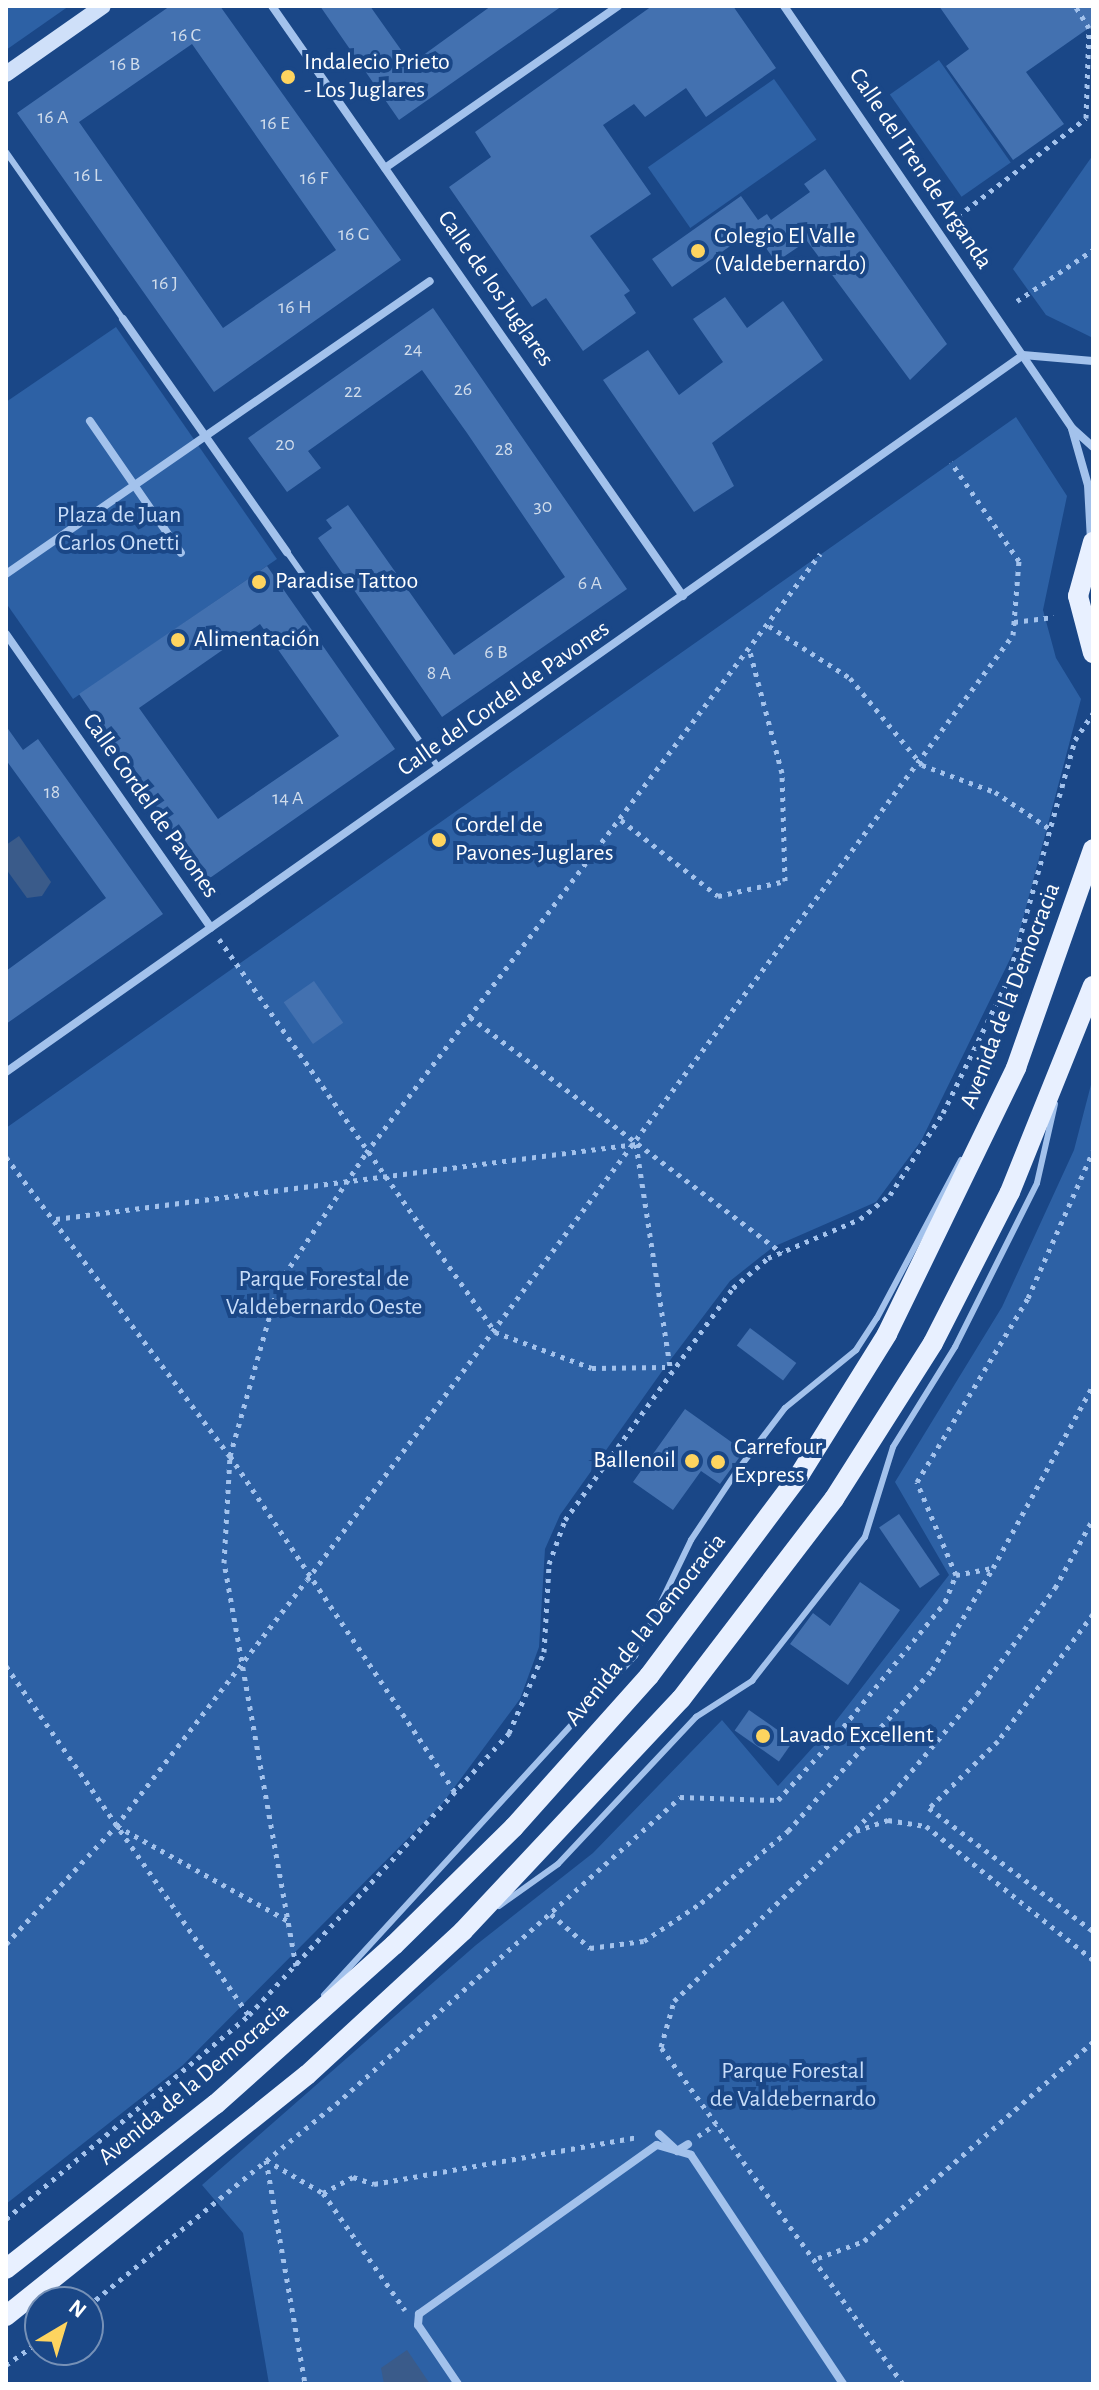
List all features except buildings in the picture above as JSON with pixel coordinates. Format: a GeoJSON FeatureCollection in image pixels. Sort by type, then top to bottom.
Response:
{"type":"FeatureCollection","features":[{"type":"Feature","properties":{"kind":"main road"},"geometry":{"type":"LineString","coordinates":[[1092,543],[1078,596],[1093,653]]}},
{"type":"Feature","properties":{"kind":"main road","name":"Avenida de la Democracia"},"geometry":{"type":"LineString","coordinates":[[6,2269],[277,2050],[514,1827],[649,1676],[800,1474],[887,1334],[1016,1068],[1093,849]]}},
{"type":"Feature","properties":{"kind":"main road"},"geometry":{"type":"LineString","coordinates":[[6,2316],[240,2132],[463,1931],[681,1699],[834,1499],[933,1343],[1062,1074],[1093,986]]}},
{"type":"Feature","properties":{"kind":"street"},"geometry":{"type":"LineString","coordinates":[[6,74],[103,6]]}},
{"type":"Feature","properties":{"kind":"street","name":"Calle de los Juglares"},"geometry":{"type":"LineString","coordinates":[[272,6],[683,596]]}},
{"type":"Feature","properties":{"kind":"street"},"geometry":{"type":"LineString","coordinates":[[385,168],[618,6]]}},
{"type":"Feature","properties":{"kind":"street","name":"Calle del Tren de Arganda"},"geometry":{"type":"LineString","coordinates":[[784,6],[1072,428],[1093,447]]}},
{"type":"Feature","properties":{"kind":"street"},"geometry":{"type":"LineString","coordinates":[[6,574],[430,281]]}},
{"type":"Feature","properties":{"kind":"street"},"geometry":{"type":"LineString","coordinates":[[123,319],[287,552]]}},
{"type":"Feature","properties":{"kind":"street"},"geometry":{"type":"LineString","coordinates":[[1023,355],[1093,361]]}},
{"type":"Feature","properties":{"kind":"street","name":"Calle del Cordel de Pavones"},"geometry":{"type":"LineString","coordinates":[[6,1072],[440,770],[1023,355]]}},
{"type":"Feature","properties":{"kind":"street"},"geometry":{"type":"LineString","coordinates":[[90,421],[181,553]]}},
{"type":"Feature","properties":{"kind":"street","name":"Calle del Tren de Arganda"},"geometry":{"type":"LineString","coordinates":[[1072,428],[1088,485],[1092,543]]}},
{"type":"Feature","properties":{"kind":"street","name":"Calle Cordel de Pavones"},"geometry":{"type":"LineString","coordinates":[[6,634],[211,928]]}},
{"type":"Feature","properties":{"kind":"street"},"geometry":{"type":"LineString","coordinates":[[659,2134],[677,2151]]}},
{"type":"Feature","properties":{"kind":"street"},"geometry":{"type":"LineString","coordinates":[[677,2151],[688,2144]]}},
{"type":"Feature","properties":{"kind":"street"},"geometry":{"type":"LineString","coordinates":[[458,2384],[418,2325],[414,2313],[657,2145],[691,2155],[843,2384]]}},
{"type":"Feature","properties":{"kind":"lane"},"geometry":{"type":"LineString","coordinates":[[6,152],[123,319]]}},
{"type":"Feature","properties":{"kind":"lane"},"geometry":{"type":"LineString","coordinates":[[287,552],[440,770]]}},
{"type":"Feature","properties":{"kind":"lane"},"geometry":{"type":"LineString","coordinates":[[277,2050],[635,1656],[691,1540],[737,1471],[785,1408],[856,1350],[877,1318],[1016,1068]]}},
{"type":"Feature","properties":{"kind":"lane"},"geometry":{"type":"LineString","coordinates":[[463,1931],[558,1864],[696,1717],[752,1681],[865,1537],[893,1447],[955,1347],[1037,1183],[1062,1074]]}},
{"type":"Feature","properties":{"kind":"path"},"geometry":{"type":"LineString","coordinates":[[958,216],[1086,118],[1089,28],[1075,6]]}},
{"type":"Feature","properties":{"kind":"path"},"geometry":{"type":"LineString","coordinates":[[1017,301],[1093,250]]}},
{"type":"Feature","properties":{"kind":"path"},"geometry":{"type":"LineString","coordinates":[[6,1944],[116,1826],[238,1663],[307,1580],[922,765],[1013,635],[1019,561],[951,462]]}},
{"type":"Feature","properties":{"kind":"path"},"geometry":{"type":"LineString","coordinates":[[296,1967],[291,1922],[238,1663],[224,1563],[230,1456],[279,1283],[366,1153],[769,626],[820,554]]}},
{"type":"Feature","properties":{"kind":"path"},"geometry":{"type":"LineString","coordinates":[[1014,622],[1054,617]]}},
{"type":"Feature","properties":{"kind":"path"},"geometry":{"type":"LineString","coordinates":[[769,626],[850,678],[922,765],[995,792],[1050,829]]}},
{"type":"Feature","properties":{"kind":"path"},"geometry":{"type":"LineString","coordinates":[[621,820],[718,896],[785,881],[782,773],[750,651]]}},
{"type":"Feature","properties":{"kind":"path"},"geometry":{"type":"LineString","coordinates":[[6,2219],[249,2015],[509,1733],[536,1678],[553,1542],[671,1372],[733,1288],[783,1253],[860,1219],[907,1174],[1008,980],[1075,740],[1093,713]]}},
{"type":"Feature","properties":{"kind":"path"},"geometry":{"type":"LineString","coordinates":[[211,928],[366,1153],[495,1332],[592,1368],[665,1367],[671,1372]]}},
{"type":"Feature","properties":{"kind":"path"},"geometry":{"type":"LineString","coordinates":[[470,1017],[783,1253]]}},
{"type":"Feature","properties":{"kind":"path"},"geometry":{"type":"LineString","coordinates":[[56,1219],[345,1185],[636,1144]]}},
{"type":"Feature","properties":{"kind":"path"},"geometry":{"type":"LineString","coordinates":[[636,1144],[665,1367]]}},
{"type":"Feature","properties":{"kind":"path"},"geometry":{"type":"LineString","coordinates":[[104,2293],[266,2160],[551,1914],[680,1797],[778,1800],[945,1602],[956,1575],[917,1482],[1028,1298],[1093,1151]]}},
{"type":"Feature","properties":{"kind":"path"},"geometry":{"type":"LineString","coordinates":[[6,1157],[56,1219],[230,1456],[307,1580],[456,1793]]}},
{"type":"Feature","properties":{"kind":"path"},"geometry":{"type":"LineString","coordinates":[[551,1914],[590,1948],[644,1941],[701,1903],[788,1831],[932,1670],[993,1568],[1093,1385]]}},
{"type":"Feature","properties":{"kind":"path"},"geometry":{"type":"LineString","coordinates":[[903,2384],[818,2258],[661,2047],[674,2001],[854,1832],[977,1694],[1055,1588],[1093,1519]]}},
{"type":"Feature","properties":{"kind":"path"},"geometry":{"type":"LineString","coordinates":[[956,1575],[993,1568]]}},
{"type":"Feature","properties":{"kind":"path"},"geometry":{"type":"LineString","coordinates":[[1093,1614],[998,1741],[929,1808],[1093,1931]]}},
{"type":"Feature","properties":{"kind":"path"},"geometry":{"type":"LineString","coordinates":[[6,1666],[249,2015]]}},
{"type":"Feature","properties":{"kind":"path"},"geometry":{"type":"LineString","coordinates":[[854,1832],[888,1820],[926,1826],[1093,1960]]}},
{"type":"Feature","properties":{"kind":"path"},"geometry":{"type":"LineString","coordinates":[[116,1826],[291,1922]]}},
{"type":"Feature","properties":{"kind":"path"},"geometry":{"type":"LineString","coordinates":[[818,2258],[864,2241],[1093,2042]]}},
{"type":"Feature","properties":{"kind":"path"},"geometry":{"type":"LineString","coordinates":[[323,2193],[353,2177],[374,2184],[659,2134]]}},
{"type":"Feature","properties":{"kind":"path"},"geometry":{"type":"LineString","coordinates":[[266,2160],[323,2193],[401,2309],[414,2313]]}},
{"type":"Feature","properties":{"kind":"path"},"geometry":{"type":"LineString","coordinates":[[266,2160],[305,2384]]}},
{"type":"Feature","properties":{"kind":"path"},"geometry":{"type":"LineString","coordinates":[[6,2365],[24,2352]]}},
{"type":"Feature","properties":{"kind":"green space"},"geometry":{"type":"Polygon","coordinates":[[[6,6],[69,6],[6,50],[6,6]]]}},
{"type":"Feature","properties":{"kind":"green space"},"geometry":{"type":"Polygon","coordinates":[[[939,60],[1011,162],[962,197],[890,94],[939,60]]]}},
{"type":"Feature","properties":{"kind":"green space"},"geometry":{"type":"Polygon","coordinates":[[[774,79],[816,140],[690,228],[648,167],[774,79]]]}},
{"type":"Feature","properties":{"kind":"green space"},"geometry":{"type":"Polygon","coordinates":[[[1093,155],[1093,338],[1046,315],[1013,269],[1093,155]]]}},
{"type":"Feature","properties":{"kind":"green space","name":"Plaza de Juan Carlos Onetti"},"geometry":{"type":"Polygon","coordinates":[[[116,327],[277,559],[73,699],[6,603],[6,402],[116,327]]]}},
{"type":"Feature","properties":{"kind":"green space","name":"Parque Forestal de Valdebernardo Oeste"},"geometry":{"type":"Polygon","coordinates":[[[1016,417],[1067,496],[1043,610],[1056,658],[1081,699],[1015,949],[921,1141],[876,1202],[773,1247],[730,1281],[665,1367],[560,1515],[545,1549],[539,1647],[520,1699],[442,1804],[183,2065],[6,2204],[6,1128],[1016,417]]]}},
{"type":"Feature","properties":{"kind":"green space","name":"Parque Forestal de Valdebernardo"},"geometry":{"type":"Polygon","coordinates":[[[1093,1077],[1093,2384],[269,2384],[243,2233],[202,2185],[476,1945],[593,1853],[722,1720],[778,1786],[832,1726],[949,1575],[895,1482],[1002,1307],[1074,1150],[1093,1077]]]}},
{"type":"Feature","properties":{"kind":"shaded area"},"geometry":{"type":"Polygon","coordinates":[[[19,836],[51,882],[42,896],[27,898],[6,869],[6,845],[19,836]]]}},
{"type":"Feature","properties":{"kind":"shaded area"},"geometry":{"type":"Polygon","coordinates":[[[407,2350],[430,2384],[384,2384],[381,2368],[407,2350]]]}},
{"type":"Feature","properties":{"kind":"place","name":"Indalecio Prieto - Los Juglares"},"geometry":{"type":"Point","coordinates":[288,77]}},
{"type":"Feature","properties":{"kind":"place","name":"Colegio El Valle (Valdebernardo)"},"geometry":{"type":"Point","coordinates":[698,251]}},
{"type":"Feature","properties":{"kind":"place","name":"Paradise Tattoo"},"geometry":{"type":"Point","coordinates":[259,582]}},
{"type":"Feature","properties":{"kind":"place","name":"Alimentación"},"geometry":{"type":"Point","coordinates":[178,640]}},
{"type":"Feature","properties":{"kind":"place","name":"Cordel de Pavones-Juglares"},"geometry":{"type":"Point","coordinates":[439,840]}},
{"type":"Feature","properties":{"kind":"place","name":"Ballenoil"},"geometry":{"type":"Point","coordinates":[692,1461]}},
{"type":"Feature","properties":{"kind":"place","name":"Carrefour Express"},"geometry":{"type":"Point","coordinates":[718,1462]}},
{"type":"Feature","properties":{"kind":"place","name":"Lavado Excellent"},"geometry":{"type":"Point","coordinates":[763,1736]}}]}
